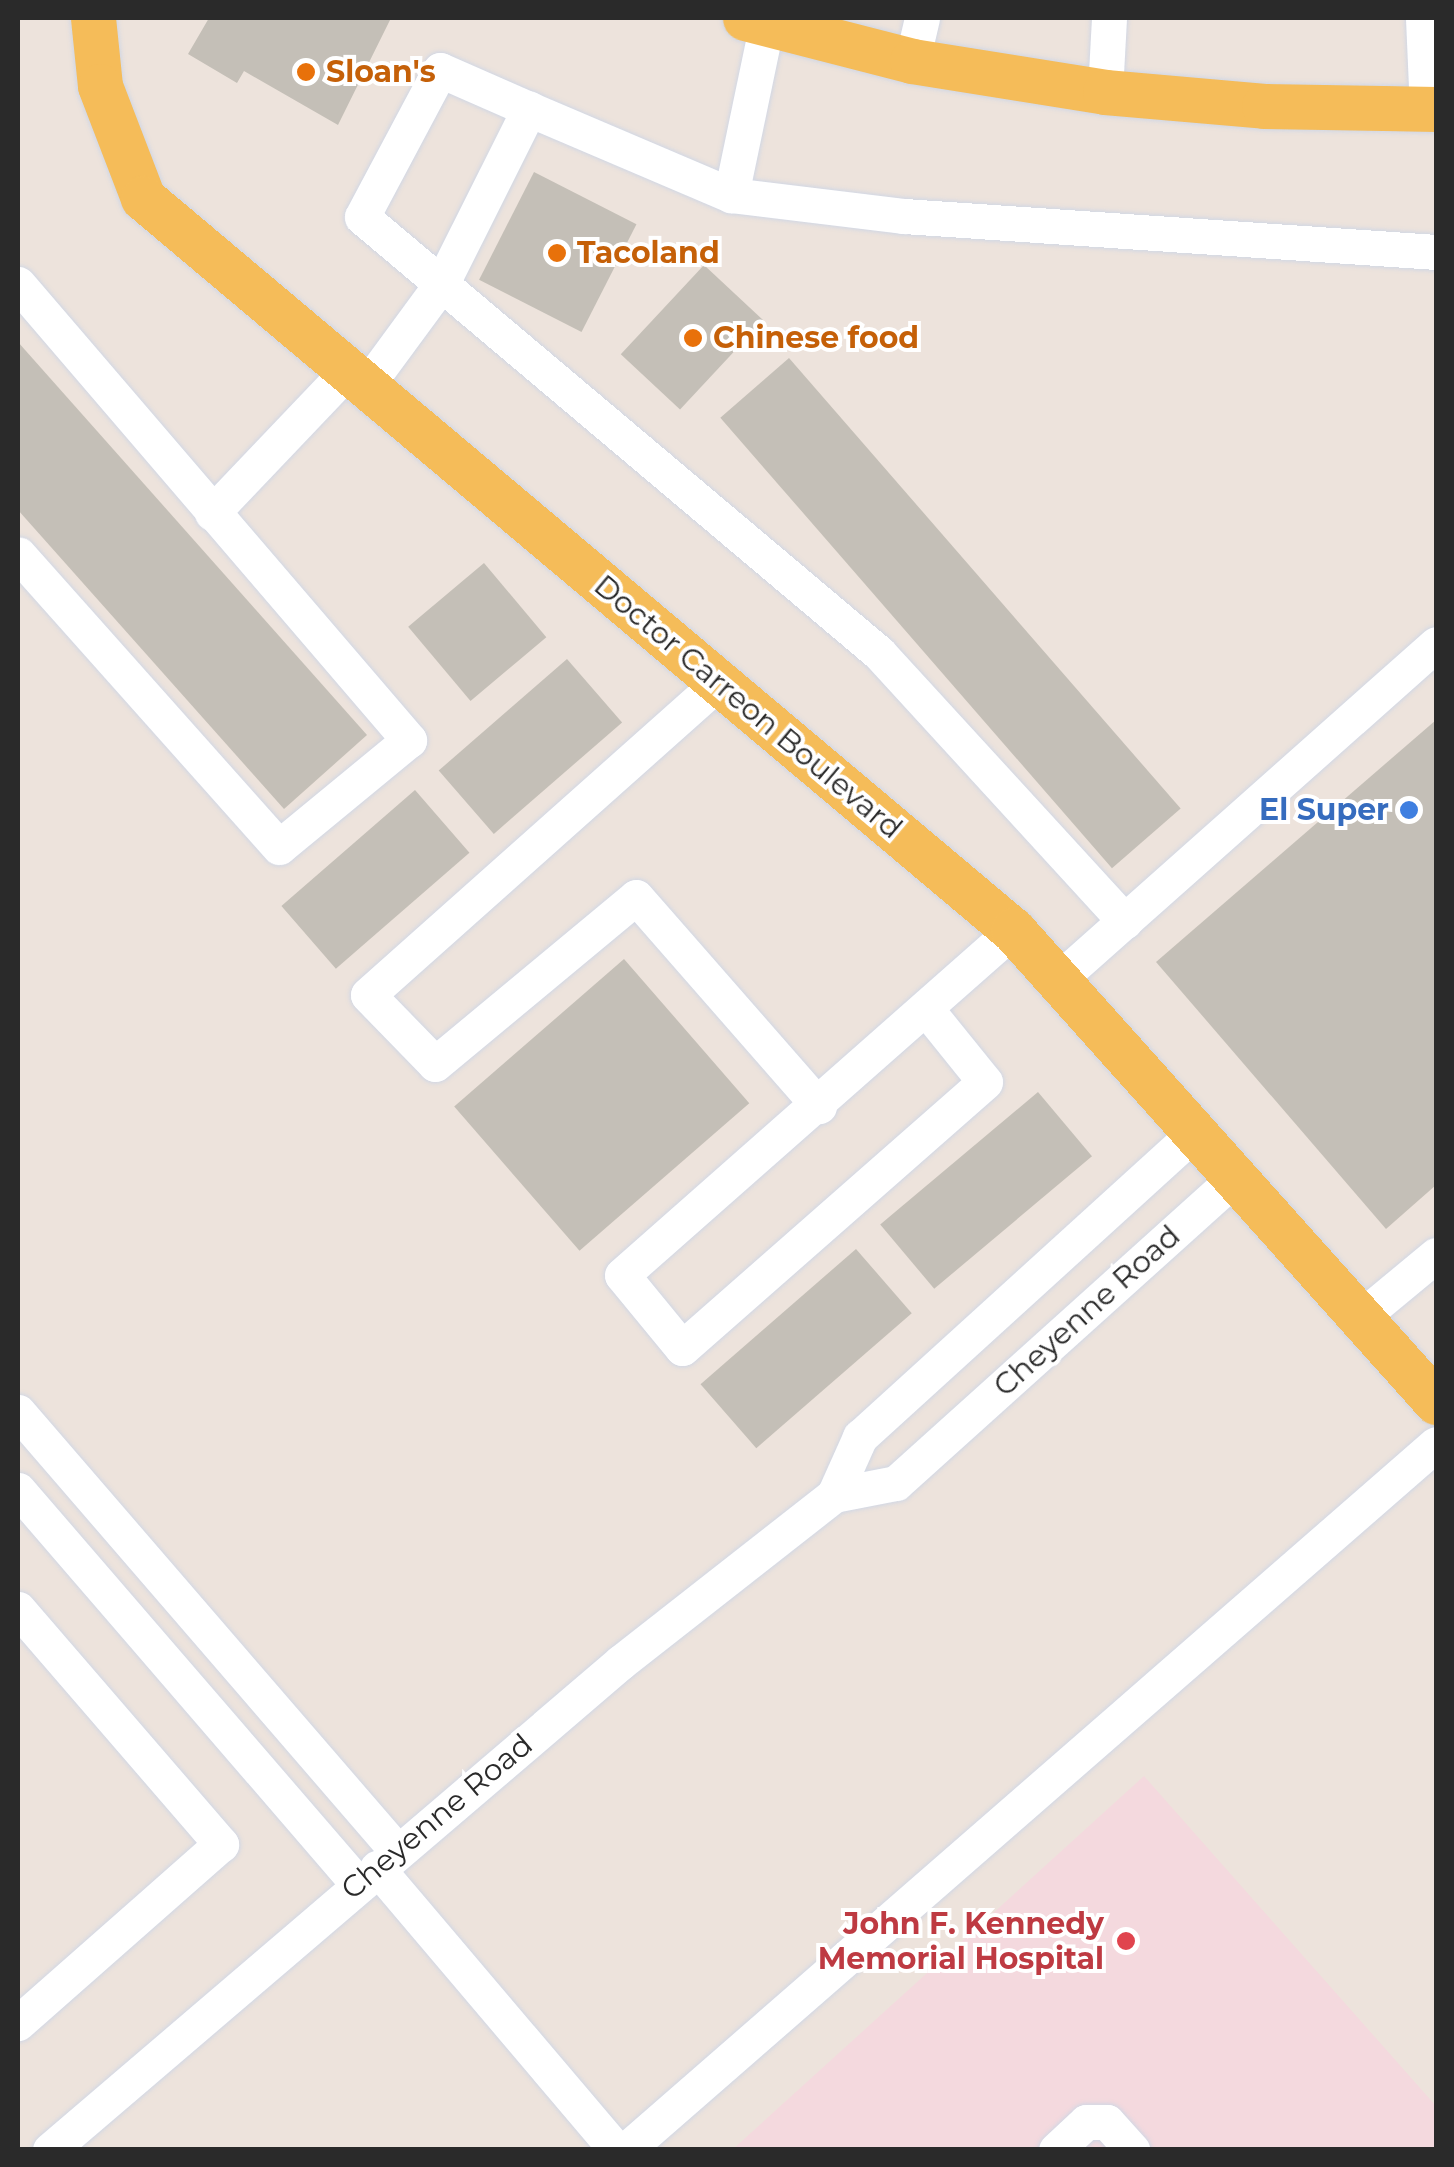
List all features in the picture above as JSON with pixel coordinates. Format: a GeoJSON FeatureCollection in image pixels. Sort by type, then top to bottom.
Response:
{"type":"FeatureCollection","features":[{"type":"Feature","properties":{"kind":"main road","name":"Doctor Carreon Boulevard"},"geometry":{"type":"LineString","coordinates":[[93,18],[100,86],[143,198],[1012,930],[1436,1402]]}},
{"type":"Feature","properties":{"kind":"main road"},"geometry":{"type":"LineString","coordinates":[[756,20],[912,61],[1105,92],[1432,109]]}},
{"type":"Feature","properties":{"kind":"street"},"geometry":{"type":"LineString","coordinates":[[912,61],[922,18]]}},
{"type":"Feature","properties":{"kind":"street"},"geometry":{"type":"LineString","coordinates":[[1105,92],[1109,18]]}},
{"type":"Feature","properties":{"kind":"street"},"geometry":{"type":"LineString","coordinates":[[1423,18],[1432,109]]}},
{"type":"Feature","properties":{"kind":"street"},"geometry":{"type":"LineString","coordinates":[[731,195],[756,20]]}},
{"type":"Feature","properties":{"kind":"street"},"geometry":{"type":"LineString","coordinates":[[1125,920],[879,653],[362,216],[440,70],[731,195],[904,216],[1436,252]]}},
{"type":"Feature","properties":{"kind":"street"},"geometry":{"type":"LineString","coordinates":[[212,513],[358,378],[442,284],[529,109]]}},
{"type":"Feature","properties":{"kind":"street"},"geometry":{"type":"LineString","coordinates":[[18,284],[409,740],[279,847],[18,554]]}},
{"type":"Feature","properties":{"kind":"street"},"geometry":{"type":"LineString","coordinates":[[1059,979],[1436,644]]}},
{"type":"Feature","properties":{"kind":"street"},"geometry":{"type":"LineString","coordinates":[[719,682],[368,994],[435,1064],[636,897],[820,1106]]}},
{"type":"Feature","properties":{"kind":"street"},"geometry":{"type":"LineString","coordinates":[[927,1010],[985,1082],[682,1348],[622,1275],[820,1106],[1012,930]]}},
{"type":"Feature","properties":{"kind":"street","name":"Cheyenne Road"},"geometry":{"type":"LineString","coordinates":[[50,2150],[377,1867],[834,1496],[860,1437],[1195,1132]]}},
{"type":"Feature","properties":{"kind":"street","name":"Cheyenne Road"},"geometry":{"type":"LineString","coordinates":[[834,1496],[896,1483],[1236,1177]]}},
{"type":"Feature","properties":{"kind":"street"},"geometry":{"type":"LineString","coordinates":[[1360,1317],[1436,1254]]}},
{"type":"Feature","properties":{"kind":"street"},"geometry":{"type":"LineString","coordinates":[[18,1412],[124,1535],[377,1867],[616,2150]]}},
{"type":"Feature","properties":{"kind":"street"},"geometry":{"type":"LineString","coordinates":[[626,2150],[1436,1444]]}},
{"type":"Feature","properties":{"kind":"street"},"geometry":{"type":"LineString","coordinates":[[20,1497],[377,1867]]}},
{"type":"Feature","properties":{"kind":"street"},"geometry":{"type":"LineString","coordinates":[[86,1568],[124,1535]]}},
{"type":"Feature","properties":{"kind":"street"},"geometry":{"type":"LineString","coordinates":[[18,1609],[221,1844],[18,2023]]}},
{"type":"Feature","properties":{"kind":"street"},"geometry":{"type":"LineString","coordinates":[[1056,2150],[1086,2122],[1107,2122],[1132,2150]]}},
{"type":"Feature","properties":{"kind":"shaded area","name":"John F. Kennedy Memorial Hospital"},"geometry":{"type":"Polygon","coordinates":[[[1144,1776],[1436,2106],[1436,2149],[732,2150],[1144,1776]]]}},
{"type":"Feature","properties":{"kind":"building","name":"Sloan's"},"geometry":{"type":"Polygon","coordinates":[[[209,18],[391,18],[338,125],[244,71],[237,83],[188,54],[209,18]]]}},
{"type":"Feature","properties":{"kind":"building","name":"Tacoland"},"geometry":{"type":"Polygon","coordinates":[[[534,172],[636,224],[582,332],[479,280],[534,172]]]}},
{"type":"Feature","properties":{"kind":"building","name":"Chinese food"},"geometry":{"type":"Polygon","coordinates":[[[704,265],[763,320],[680,409],[621,354],[704,265]]]}},
{"type":"Feature","properties":{"kind":"building"},"geometry":{"type":"Polygon","coordinates":[[[18,342],[367,735],[284,809],[18,510],[18,342]]]}},
{"type":"Feature","properties":{"kind":"building"},"geometry":{"type":"Polygon","coordinates":[[[789,358],[1181,809],[1112,868],[720,418],[789,358]]]}},
{"type":"Feature","properties":{"kind":"building"},"geometry":{"type":"Polygon","coordinates":[[[484,563],[546,637],[471,701],[408,627],[484,563]]]}},
{"type":"Feature","properties":{"kind":"building"},"geometry":{"type":"Polygon","coordinates":[[[567,659],[622,722],[494,834],[439,771],[567,659]]]}},
{"type":"Feature","properties":{"kind":"building"},"geometry":{"type":"Polygon","coordinates":[[[1436,720],[1436,1185],[1386,1229],[1156,962],[1436,720]]]}},
{"type":"Feature","properties":{"kind":"building"},"geometry":{"type":"Polygon","coordinates":[[[415,790],[469,853],[336,969],[281,906],[415,790]]]}},
{"type":"Feature","properties":{"kind":"building"},"geometry":{"type":"Polygon","coordinates":[[[624,959],[749,1103],[579,1251],[454,1107],[624,959]]]}},
{"type":"Feature","properties":{"kind":"building"},"geometry":{"type":"Polygon","coordinates":[[[1038,1092],[1092,1156],[934,1289],[880,1224],[1038,1092]]]}},
{"type":"Feature","properties":{"kind":"building"},"geometry":{"type":"Polygon","coordinates":[[[856,1249],[912,1313],[756,1448],[701,1384],[856,1249]]]}},
{"type":"Feature","properties":{"kind":"place","name":"Sloan's"},"geometry":{"type":"Point","coordinates":[306,72]}},
{"type":"Feature","properties":{"kind":"place","name":"Tacoland"},"geometry":{"type":"Point","coordinates":[557,253]}},
{"type":"Feature","properties":{"kind":"place","name":"Chinese food"},"geometry":{"type":"Point","coordinates":[693,338]}},
{"type":"Feature","properties":{"kind":"place","name":"El Super"},"geometry":{"type":"Point","coordinates":[1409,810]}},
{"type":"Feature","properties":{"kind":"place","name":"John F. Kennedy Memorial Hospital"},"geometry":{"type":"Point","coordinates":[1126,1941]}}]}
